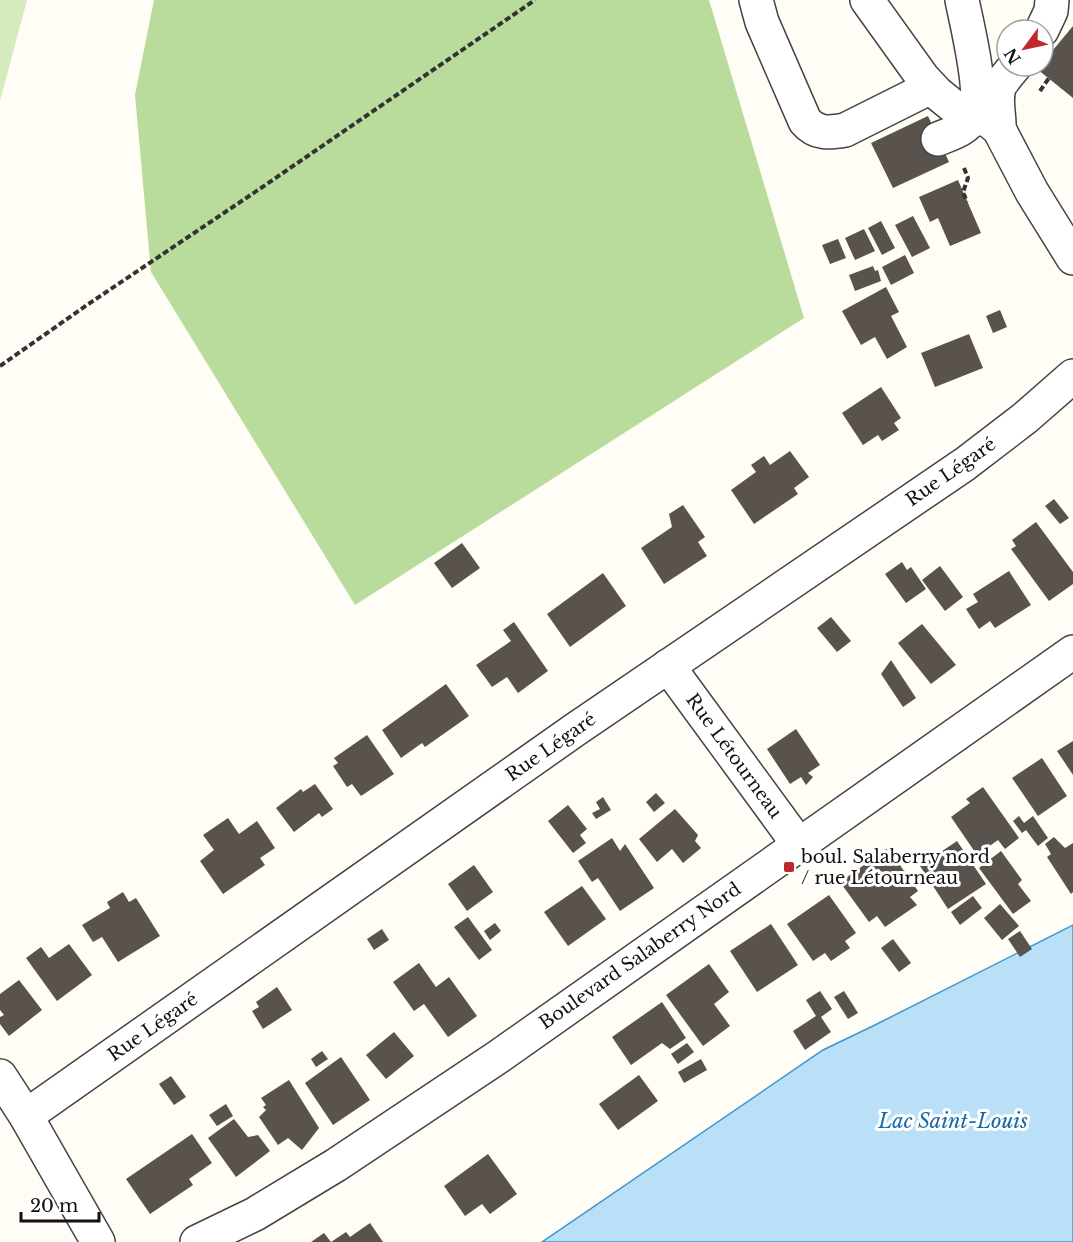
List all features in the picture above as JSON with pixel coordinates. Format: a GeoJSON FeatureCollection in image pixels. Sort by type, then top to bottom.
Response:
{"type":"FeatureCollection","features":[{"type":"Feature","properties":{"kind":"street"},"geometry":{"type":"LineString","coordinates":[[756,0],[762,22],[805,121],[818,131],[832,133],[845,130],[931,87]]}},
{"type":"Feature","properties":{"kind":"street"},"geometry":{"type":"LineString","coordinates":[[867,0],[931,87],[953,106],[986,122]]}},
{"type":"Feature","properties":{"kind":"street"},"geometry":{"type":"LineString","coordinates":[[962,0],[977,80],[977,100],[986,122],[1073,258]]}},
{"type":"Feature","properties":{"kind":"street"},"geometry":{"type":"LineString","coordinates":[[1048,18],[1052,0]]}},
{"type":"Feature","properties":{"kind":"street"},"geometry":{"type":"LineString","coordinates":[[938,139],[1000,117],[998,95],[1006,78]]}},
{"type":"Feature","properties":{"kind":"street","name":"Rue Légaré"},"geometry":{"type":"LineString","coordinates":[[26,1116],[567,735],[965,464],[1025,418],[1073,376]]}},
{"type":"Feature","properties":{"kind":"street","name":"Boulevard Salaberry Nord"},"geometry":{"type":"LineString","coordinates":[[197,1242],[255,1214],[336,1166],[498,1057],[1073,652]]}},
{"type":"Feature","properties":{"kind":"street","name":"Rue Létourneau"},"geometry":{"type":"LineString","coordinates":[[668,666],[799,845]]}},
{"type":"Feature","properties":{"kind":"street"},"geometry":{"type":"LineString","coordinates":[[0,1076],[26,1116],[98,1242]]}},
{"type":"Feature","properties":{"kind":"path"},"geometry":{"type":"LineString","coordinates":[[0,366],[535,0]]}},
{"type":"Feature","properties":{"kind":"path"},"geometry":{"type":"LineString","coordinates":[[1040,91],[1049,78]]}},
{"type":"Feature","properties":{"kind":"path"},"geometry":{"type":"LineString","coordinates":[[963,168],[968,178],[963,192],[967,202]]}},
{"type":"Feature","properties":{"kind":"green space"},"geometry":{"type":"Polygon","coordinates":[[[0,0],[27,0],[0,101],[0,0]]]}},
{"type":"Feature","properties":{"kind":"green space"},"geometry":{"type":"Polygon","coordinates":[[[154,0],[709,0],[804,318],[355,605],[151,272],[135,95],[154,0]]]}},
{"type":"Feature","properties":{"kind":"water","name":"Lac Saint-Louis"},"geometry":{"type":"Polygon","coordinates":[[[1073,925],[1073,1242],[542,1242],[823,1050],[1073,925]]]}},
{"type":"Feature","properties":{"kind":"building"},"geometry":{"type":"Polygon","coordinates":[[[1073,26],[1073,98],[1048,78],[1055,78],[1055,48],[1073,26]]]}},
{"type":"Feature","properties":{"kind":"building"},"geometry":{"type":"Polygon","coordinates":[[[928,116],[949,162],[893,188],[871,143],[928,116]]]}},
{"type":"Feature","properties":{"kind":"building"},"geometry":{"type":"Polygon","coordinates":[[[958,180],[981,233],[950,246],[938,218],[930,222],[919,197],[958,180]]]}},
{"type":"Feature","properties":{"kind":"building"},"geometry":{"type":"Polygon","coordinates":[[[913,216],[930,248],[912,257],[895,225],[913,216]]]}},
{"type":"Feature","properties":{"kind":"building"},"geometry":{"type":"Polygon","coordinates":[[[881,221],[895,248],[882,255],[868,228],[881,221]]]}},
{"type":"Feature","properties":{"kind":"building"},"geometry":{"type":"Polygon","coordinates":[[[864,229],[875,251],[855,260],[845,238],[864,229]]]}},
{"type":"Feature","properties":{"kind":"building"},"geometry":{"type":"Polygon","coordinates":[[[838,239],[846,258],[830,264],[822,245],[838,239]]]}},
{"type":"Feature","properties":{"kind":"building"},"geometry":{"type":"Polygon","coordinates":[[[905,255],[914,273],[891,285],[882,267],[905,255]]]}},
{"type":"Feature","properties":{"kind":"building"},"geometry":{"type":"Polygon","coordinates":[[[873,266],[875,271],[878,270],[881,281],[855,291],[849,275],[873,266]]]}},
{"type":"Feature","properties":{"kind":"building"},"geometry":{"type":"Polygon","coordinates":[[[886,287],[899,312],[891,316],[907,347],[887,359],[875,337],[861,345],[842,311],[886,287]]]}},
{"type":"Feature","properties":{"kind":"building"},"geometry":{"type":"Polygon","coordinates":[[[1000,310],[1007,327],[993,333],[986,316],[1000,310]]]}},
{"type":"Feature","properties":{"kind":"building"},"geometry":{"type":"Polygon","coordinates":[[[969,334],[983,368],[935,387],[921,353],[969,334]]]}},
{"type":"Feature","properties":{"kind":"building"},"geometry":{"type":"Polygon","coordinates":[[[881,387],[901,418],[894,423],[899,430],[882,441],[878,435],[863,445],[842,413],[881,387]]]}},
{"type":"Feature","properties":{"kind":"building"},"geometry":{"type":"Polygon","coordinates":[[[790,451],[809,477],[794,488],[798,494],[754,524],[731,490],[756,472],[751,465],[764,456],[770,465],[790,451]]]}},
{"type":"Feature","properties":{"kind":"building"},"geometry":{"type":"Polygon","coordinates":[[[1054,499],[1069,518],[1060,524],[1045,506],[1054,499]]]}},
{"type":"Feature","properties":{"kind":"building"},"geometry":{"type":"Polygon","coordinates":[[[683,505],[705,537],[698,542],[707,556],[664,584],[641,548],[672,527],[669,514],[683,505]]]}},
{"type":"Feature","properties":{"kind":"building"},"geometry":{"type":"Polygon","coordinates":[[[1036,522],[1073,572],[1073,584],[1049,601],[1011,549],[1016,546],[1012,540],[1036,522]]]}},
{"type":"Feature","properties":{"kind":"building"},"geometry":{"type":"Polygon","coordinates":[[[462,543],[480,568],[452,588],[434,563],[462,543]]]}},
{"type":"Feature","properties":{"kind":"building"},"geometry":{"type":"Polygon","coordinates":[[[902,562],[907,570],[911,567],[926,589],[906,603],[885,574],[902,562]]]}},
{"type":"Feature","properties":{"kind":"building"},"geometry":{"type":"Polygon","coordinates":[[[940,566],[963,597],[945,611],[922,580],[940,566]]]}},
{"type":"Feature","properties":{"kind":"building"},"geometry":{"type":"Polygon","coordinates":[[[1009,571],[1031,605],[995,628],[990,621],[979,629],[966,609],[978,602],[973,594],[1009,571]]]}},
{"type":"Feature","properties":{"kind":"building"},"geometry":{"type":"Polygon","coordinates":[[[603,573],[626,606],[570,647],[547,614],[603,573]]]}},
{"type":"Feature","properties":{"kind":"building"},"geometry":{"type":"Polygon","coordinates":[[[831,617],[851,641],[837,652],[817,628],[831,617]]]}},
{"type":"Feature","properties":{"kind":"building"},"geometry":{"type":"Polygon","coordinates":[[[514,622],[548,671],[518,693],[507,677],[492,687],[476,665],[511,641],[503,630],[514,622]]]}},
{"type":"Feature","properties":{"kind":"building"},"geometry":{"type":"Polygon","coordinates":[[[922,624],[956,665],[931,684],[898,643],[922,624]]]}},
{"type":"Feature","properties":{"kind":"building"},"geometry":{"type":"Polygon","coordinates":[[[891,660],[916,698],[903,707],[881,674],[891,660]]]}},
{"type":"Feature","properties":{"kind":"building"},"geometry":{"type":"Polygon","coordinates":[[[446,684],[469,716],[425,747],[422,743],[401,758],[382,730],[446,684]]]}},
{"type":"Feature","properties":{"kind":"building"},"geometry":{"type":"Polygon","coordinates":[[[796,729],[820,765],[808,773],[813,777],[806,785],[801,777],[790,784],[767,749],[796,729]]]}},
{"type":"Feature","properties":{"kind":"building"},"geometry":{"type":"Polygon","coordinates":[[[367,735],[394,774],[361,796],[352,784],[347,787],[333,766],[338,763],[334,758],[367,735]]]}},
{"type":"Feature","properties":{"kind":"building"},"geometry":{"type":"Polygon","coordinates":[[[1073,741],[1073,775],[1057,751],[1073,741]]]}},
{"type":"Feature","properties":{"kind":"building"},"geometry":{"type":"Polygon","coordinates":[[[1042,758],[1067,796],[1038,816],[1012,778],[1042,758]]]}},
{"type":"Feature","properties":{"kind":"building"},"geometry":{"type":"Polygon","coordinates":[[[315,784],[333,809],[322,817],[319,813],[294,832],[276,808],[301,789],[303,792],[315,784]]]}},
{"type":"Feature","properties":{"kind":"building"},"geometry":{"type":"Polygon","coordinates":[[[983,787],[1019,838],[1005,849],[998,840],[977,855],[951,817],[970,803],[966,799],[983,787]]]}},
{"type":"Feature","properties":{"kind":"building"},"geometry":{"type":"Polygon","coordinates":[[[656,793],[665,803],[654,812],[646,802],[656,793]]]}},
{"type":"Feature","properties":{"kind":"building"},"geometry":{"type":"Polygon","coordinates":[[[603,797],[611,810],[596,819],[592,813],[600,809],[596,802],[603,797]]]}},
{"type":"Feature","properties":{"kind":"building"},"geometry":{"type":"Polygon","coordinates":[[[568,805],[587,829],[580,835],[586,843],[573,853],[548,821],[568,805]]]}},
{"type":"Feature","properties":{"kind":"building"},"geometry":{"type":"Polygon","coordinates":[[[675,809],[698,835],[695,841],[701,848],[683,863],[672,849],[657,862],[639,839],[675,809]]]}},
{"type":"Feature","properties":{"kind":"building"},"geometry":{"type":"Polygon","coordinates":[[[1019,816],[1024,823],[1033,816],[1048,838],[1038,846],[1026,830],[1022,833],[1013,821],[1019,816]]]}},
{"type":"Feature","properties":{"kind":"building"},"geometry":{"type":"Polygon","coordinates":[[[228,818],[239,834],[257,821],[275,848],[260,858],[265,865],[223,894],[200,861],[214,850],[203,835],[228,818]]]}},
{"type":"Feature","properties":{"kind":"building"},"geometry":{"type":"Polygon","coordinates":[[[1054,837],[1065,848],[1073,843],[1073,892],[1071,894],[1047,857],[1051,854],[1045,844],[1054,837]]]}},
{"type":"Feature","properties":{"kind":"building"},"geometry":{"type":"Polygon","coordinates":[[[612,838],[620,851],[625,844],[654,888],[620,911],[598,878],[592,882],[578,861],[612,838]]]}},
{"type":"Feature","properties":{"kind":"building"},"geometry":{"type":"Polygon","coordinates":[[[957,841],[986,884],[948,909],[920,866],[957,841]]]}},
{"type":"Feature","properties":{"kind":"building"},"geometry":{"type":"Polygon","coordinates":[[[888,848],[918,891],[910,897],[917,905],[885,927],[877,916],[869,922],[840,882],[888,848]]]}},
{"type":"Feature","properties":{"kind":"building"},"geometry":{"type":"Polygon","coordinates":[[[1001,851],[1022,880],[1018,884],[1031,901],[1013,914],[979,868],[1001,851]]]}},
{"type":"Feature","properties":{"kind":"building"},"geometry":{"type":"Polygon","coordinates":[[[474,865],[493,892],[467,911],[448,884],[474,865]]]}},
{"type":"Feature","properties":{"kind":"building"},"geometry":{"type":"Polygon","coordinates":[[[582,886],[606,919],[568,946],[544,912],[582,886]]]}},
{"type":"Feature","properties":{"kind":"building"},"geometry":{"type":"Polygon","coordinates":[[[123,892],[129,902],[136,898],[160,936],[118,962],[102,937],[93,942],[82,925],[110,908],[107,902],[123,892]]]}},
{"type":"Feature","properties":{"kind":"building"},"geometry":{"type":"Polygon","coordinates":[[[829,895],[856,933],[845,941],[850,948],[831,961],[825,953],[813,961],[787,924],[829,895]]]}},
{"type":"Feature","properties":{"kind":"building"},"geometry":{"type":"Polygon","coordinates":[[[973,896],[982,908],[960,925],[951,912],[973,896]]]}},
{"type":"Feature","properties":{"kind":"building"},"geometry":{"type":"Polygon","coordinates":[[[1000,904],[1019,926],[1002,940],[984,918],[1000,904]]]}},
{"type":"Feature","properties":{"kind":"building"},"geometry":{"type":"Polygon","coordinates":[[[468,917],[492,950],[479,960],[454,927],[468,917]]]}},
{"type":"Feature","properties":{"kind":"building"},"geometry":{"type":"Polygon","coordinates":[[[495,923],[501,931],[490,940],[484,931],[495,923]]]}},
{"type":"Feature","properties":{"kind":"building"},"geometry":{"type":"Polygon","coordinates":[[[771,924],[798,965],[757,992],[730,951],[771,924]]]}},
{"type":"Feature","properties":{"kind":"building"},"geometry":{"type":"Polygon","coordinates":[[[382,929],[389,940],[374,950],[367,939],[382,929]]]}},
{"type":"Feature","properties":{"kind":"building"},"geometry":{"type":"Polygon","coordinates":[[[1020,931],[1032,949],[1020,957],[1008,939],[1020,931]]]}},
{"type":"Feature","properties":{"kind":"building"},"geometry":{"type":"Polygon","coordinates":[[[893,939],[911,963],[899,972],[881,948],[893,939]]]}},
{"type":"Feature","properties":{"kind":"building"},"geometry":{"type":"Polygon","coordinates":[[[69,944],[92,975],[57,1001],[26,958],[41,947],[49,958],[69,944]]]}},
{"type":"Feature","properties":{"kind":"building"},"geometry":{"type":"Polygon","coordinates":[[[419,963],[436,987],[449,977],[477,1016],[448,1037],[424,1004],[414,1011],[393,982],[419,963]]]}},
{"type":"Feature","properties":{"kind":"building"},"geometry":{"type":"Polygon","coordinates":[[[709,964],[729,992],[714,1004],[730,1026],[703,1046],[666,995],[709,964]]]}},
{"type":"Feature","properties":{"kind":"building"},"geometry":{"type":"Polygon","coordinates":[[[19,980],[42,1010],[9,1036],[0,1024],[0,1017],[4,1015],[0,1010],[0,994],[19,980]]]}},
{"type":"Feature","properties":{"kind":"building"},"geometry":{"type":"Polygon","coordinates":[[[277,987],[292,1010],[263,1029],[252,1011],[259,1007],[256,1002],[277,987]]]}},
{"type":"Feature","properties":{"kind":"building"},"geometry":{"type":"Polygon","coordinates":[[[820,991],[832,1009],[821,1017],[831,1032],[805,1050],[793,1031],[816,1016],[806,1000],[820,991]]]}},
{"type":"Feature","properties":{"kind":"building"},"geometry":{"type":"Polygon","coordinates":[[[844,991],[858,1013],[848,1019],[834,997],[844,991]]]}},
{"type":"Feature","properties":{"kind":"building"},"geometry":{"type":"Polygon","coordinates":[[[662,1002],[686,1038],[670,1049],[662,1043],[631,1065],[612,1037],[662,1002]]]}},
{"type":"Feature","properties":{"kind":"building"},"geometry":{"type":"Polygon","coordinates":[[[394,1032],[414,1056],[386,1079],[366,1055],[394,1032]]]}},
{"type":"Feature","properties":{"kind":"building"},"geometry":{"type":"Polygon","coordinates":[[[687,1043],[694,1052],[678,1064],[671,1054],[687,1043]]]}},
{"type":"Feature","properties":{"kind":"building"},"geometry":{"type":"Polygon","coordinates":[[[322,1051],[328,1059],[316,1067],[311,1059],[322,1051]]]}},
{"type":"Feature","properties":{"kind":"building"},"geometry":{"type":"Polygon","coordinates":[[[341,1057],[370,1100],[333,1125],[305,1083],[341,1057]]]}},
{"type":"Feature","properties":{"kind":"building"},"geometry":{"type":"Polygon","coordinates":[[[701,1059],[707,1070],[684,1083],[678,1072],[701,1059]]]}},
{"type":"Feature","properties":{"kind":"building"},"geometry":{"type":"Polygon","coordinates":[[[639,1075],[658,1101],[618,1130],[599,1104],[639,1075]]]}},
{"type":"Feature","properties":{"kind":"building"},"geometry":{"type":"Polygon","coordinates":[[[171,1076],[186,1097],[174,1105],[159,1084],[171,1076]]]}},
{"type":"Feature","properties":{"kind":"building"},"geometry":{"type":"Polygon","coordinates":[[[289,1080],[319,1128],[302,1150],[288,1138],[278,1145],[259,1117],[266,1110],[263,1107],[266,1105],[261,1098],[289,1080]]]}},
{"type":"Feature","properties":{"kind":"building"},"geometry":{"type":"Polygon","coordinates":[[[226,1104],[233,1116],[217,1126],[209,1115],[226,1104]]]}},
{"type":"Feature","properties":{"kind":"building"},"geometry":{"type":"Polygon","coordinates":[[[234,1119],[248,1137],[258,1135],[270,1151],[236,1177],[208,1138],[234,1119]]]}},
{"type":"Feature","properties":{"kind":"building"},"geometry":{"type":"Polygon","coordinates":[[[192,1134],[212,1163],[189,1179],[193,1185],[150,1214],[126,1179],[192,1134]]]}},
{"type":"Feature","properties":{"kind":"building"},"geometry":{"type":"Polygon","coordinates":[[[488,1154],[517,1194],[490,1214],[482,1204],[465,1216],[444,1186],[488,1154]]]}},
{"type":"Feature","properties":{"kind":"building"},"geometry":{"type":"Polygon","coordinates":[[[370,1223],[383,1242],[331,1242],[346,1232],[350,1237],[370,1223]]]}},
{"type":"Feature","properties":{"kind":"building"},"geometry":{"type":"Polygon","coordinates":[[[324,1233],[331,1242],[311,1242],[324,1233]]]}},
{"type":"Feature","properties":{"kind":"place","name":"boul. Salaberry nord / rue Létourneau"},"geometry":{"type":"Point","coordinates":[789,867]}}]}
